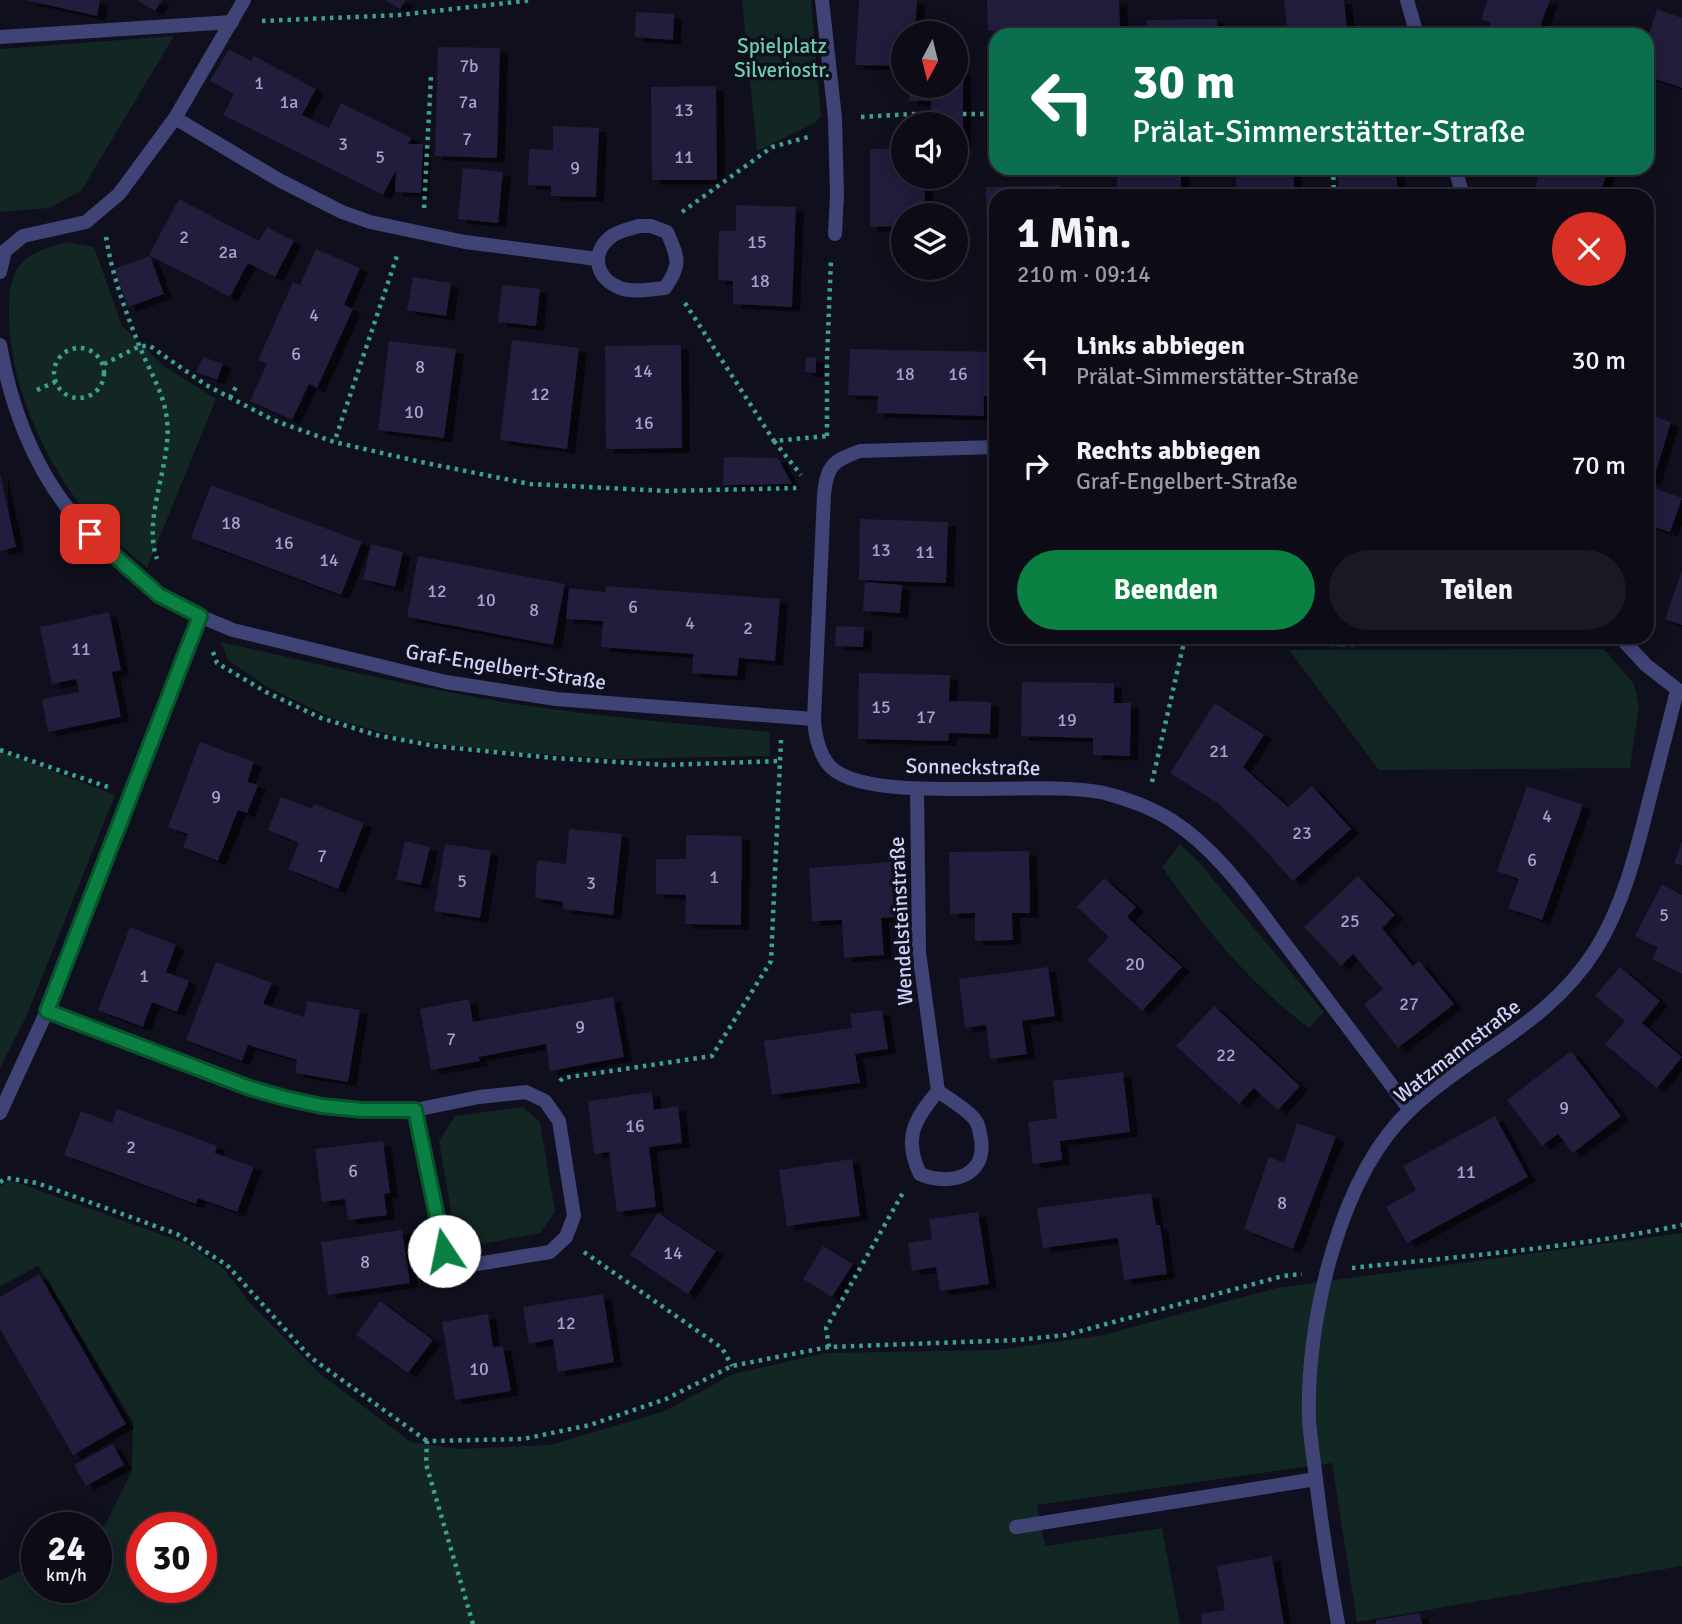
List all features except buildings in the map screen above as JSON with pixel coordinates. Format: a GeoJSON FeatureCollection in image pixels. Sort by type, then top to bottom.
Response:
{"type":"FeatureCollection","features":[{"type":"Feature","properties":{"kind":"street"},"geometry":{"type":"LineString","coordinates":[[0,272],[2,248],[23,236],[86,222],[119,194],[175,118],[244,0]]}},
{"type":"Feature","properties":{"kind":"street"},"geometry":{"type":"LineString","coordinates":[[822,0],[835,118],[835,234]]}},
{"type":"Feature","properties":{"kind":"street"},"geometry":{"type":"LineString","coordinates":[[1407,0],[1415,28]]}},
{"type":"Feature","properties":{"kind":"street"},"geometry":{"type":"LineString","coordinates":[[0,37],[232,22]]}},
{"type":"Feature","properties":{"kind":"street"},"geometry":{"type":"LineString","coordinates":[[175,118],[279,180],[342,212],[370,222],[465,242],[597,259]]}},
{"type":"Feature","properties":{"kind":"street"},"geometry":{"type":"LineString","coordinates":[[639,226],[651,226],[667,232],[676,253],[677,271],[665,288],[621,288],[600,273],[597,259],[599,249],[614,235],[639,226]]}},
{"type":"Feature","properties":{"kind":"street","name":"Graf-Engelbert-Straße"},"geometry":{"type":"LineString","coordinates":[[0,345],[13,401],[29,442],[46,476],[69,511],[90,534],[159,595],[200,616],[233,630],[446,682],[556,699],[814,719]]}},
{"type":"Feature","properties":{"kind":"street"},"geometry":{"type":"LineString","coordinates":[[826,478],[831,465],[841,457],[860,451],[885,448],[989,447]]}},
{"type":"Feature","properties":{"kind":"street","name":"Sonneckstraße"},"geometry":{"type":"LineString","coordinates":[[826,478],[814,719],[815,737],[829,766],[845,776],[868,783],[917,790],[1053,788],[1105,793],[1146,806],[1173,821],[1209,850],[1245,892],[1410,1110]]}},
{"type":"Feature","properties":{"kind":"street"},"geometry":{"type":"LineString","coordinates":[[0,1113],[47,1011],[200,616]]}},
{"type":"Feature","properties":{"kind":"street"},"geometry":{"type":"LineString","coordinates":[[1626,644],[1646,665],[1680,692]]}},
{"type":"Feature","properties":{"kind":"street","name":"Watzmannstraße"},"geometry":{"type":"LineString","coordinates":[[1338,1624],[1309,1419],[1316,1317],[1326,1270],[1355,1190],[1385,1141],[1410,1110],[1434,1089],[1534,1019],[1562,993],[1597,948],[1632,867],[1680,692]]}},
{"type":"Feature","properties":{"kind":"street","name":"Wendelsteinstraße"},"geometry":{"type":"LineString","coordinates":[[917,790],[919,952],[938,1091]]}},
{"type":"Feature","properties":{"kind":"street"},"geometry":{"type":"LineString","coordinates":[[47,1011],[250,1088],[322,1106],[362,1110],[415,1110],[479,1097],[526,1092],[545,1101],[559,1121],[573,1216],[566,1237],[551,1252],[484,1264],[471,1265],[444,1251],[415,1110]]}},
{"type":"Feature","properties":{"kind":"street"},"geometry":{"type":"LineString","coordinates":[[938,1091],[976,1121],[981,1142],[981,1156],[970,1173],[948,1180],[934,1180],[920,1174],[911,1155],[911,1132],[923,1109],[938,1091]]}},
{"type":"Feature","properties":{"kind":"street"},"geometry":{"type":"LineString","coordinates":[[1016,1527],[1316,1479]]}},
{"type":"Feature","properties":{"kind":"path"},"geometry":{"type":"LineString","coordinates":[[232,22],[399,15],[533,0]]}},
{"type":"Feature","properties":{"kind":"path"},"geometry":{"type":"LineString","coordinates":[[423,233],[430,76]]}},
{"type":"Feature","properties":{"kind":"path"},"geometry":{"type":"LineString","coordinates":[[968,114],[989,114]]}},
{"type":"Feature","properties":{"kind":"path"},"geometry":{"type":"LineString","coordinates":[[835,118],[891,115]]}},
{"type":"Feature","properties":{"kind":"path"},"geometry":{"type":"LineString","coordinates":[[667,232],[679,215],[772,147],[807,136],[836,136]]}},
{"type":"Feature","properties":{"kind":"path"},"geometry":{"type":"LineString","coordinates":[[86,222],[106,237],[111,269],[139,346],[162,393],[167,421],[167,447],[154,521],[156,555],[160,564]]}},
{"type":"Feature","properties":{"kind":"path"},"geometry":{"type":"LineString","coordinates":[[335,437],[406,229]]}},
{"type":"Feature","properties":{"kind":"path"},"geometry":{"type":"LineString","coordinates":[[835,234],[829,319],[827,436],[841,457]]}},
{"type":"Feature","properties":{"kind":"path"},"geometry":{"type":"LineString","coordinates":[[665,288],[686,304],[774,441],[802,476],[826,478]]}},
{"type":"Feature","properties":{"kind":"path"},"geometry":{"type":"LineString","coordinates":[[104,365],[139,346],[150,346],[206,385],[273,420],[334,442],[530,484],[666,491],[798,488]]}},
{"type":"Feature","properties":{"kind":"path"},"geometry":{"type":"LineString","coordinates":[[80,347],[90,350],[99,356],[104,365],[102,384],[97,392],[88,397],[68,396],[55,382],[56,362],[62,354],[71,349],[80,347]]}},
{"type":"Feature","properties":{"kind":"path"},"geometry":{"type":"LineString","coordinates":[[230,398],[238,383]]}},
{"type":"Feature","properties":{"kind":"path"},"geometry":{"type":"LineString","coordinates":[[774,441],[827,436]]}},
{"type":"Feature","properties":{"kind":"path"},"geometry":{"type":"LineString","coordinates":[[200,616],[217,663],[266,692],[321,718],[376,735],[435,746],[553,758],[665,765],[780,761]]}},
{"type":"Feature","properties":{"kind":"path"},"geometry":{"type":"LineString","coordinates":[[1146,806],[1184,644]]}},
{"type":"Feature","properties":{"kind":"path"},"geometry":{"type":"LineString","coordinates":[[545,1101],[562,1078],[712,1056],[771,961],[782,717]]}},
{"type":"Feature","properties":{"kind":"path"},"geometry":{"type":"LineString","coordinates":[[0,750],[131,795]]}},
{"type":"Feature","properties":{"kind":"path"},"geometry":{"type":"LineString","coordinates":[[830,1347],[826,1328],[908,1183],[920,1174]]}},
{"type":"Feature","properties":{"kind":"path"},"geometry":{"type":"LineString","coordinates":[[0,1182],[7,1178],[37,1183],[177,1234],[227,1265],[310,1357],[427,1441],[523,1439],[590,1425],[666,1399],[732,1366],[830,1347],[1018,1340],[1066,1335],[1283,1276],[1546,1248],[1682,1225]]}},
{"type":"Feature","properties":{"kind":"path"},"geometry":{"type":"LineString","coordinates":[[566,1237],[722,1348],[732,1366]]}},
{"type":"Feature","properties":{"kind":"path"},"geometry":{"type":"LineString","coordinates":[[427,1441],[426,1464],[472,1624]]}},
{"type":"Feature","properties":{"kind":"green space","name":"Spielplatz Silveriostr."},"geometry":{"type":"Polygon","coordinates":[[[742,0],[811,0],[821,116],[815,123],[757,151],[742,0]]]}},
{"type":"Feature","properties":{"kind":"green space"},"geometry":{"type":"Polygon","coordinates":[[[174,36],[81,191],[49,208],[0,212],[0,49],[174,36]]]}},
{"type":"Feature","properties":{"kind":"green space"},"geometry":{"type":"Polygon","coordinates":[[[67,242],[94,247],[122,326],[164,366],[216,399],[147,568],[102,529],[63,481],[38,434],[19,383],[9,330],[9,296],[13,277],[22,263],[33,254],[67,242]]]}},
{"type":"Feature","properties":{"kind":"green space"},"geometry":{"type":"Polygon","coordinates":[[[221,642],[509,703],[606,716],[769,732],[770,756],[617,759],[494,751],[402,738],[337,720],[267,687],[228,660],[221,642]]]}},
{"type":"Feature","properties":{"kind":"green space"},"geometry":{"type":"Polygon","coordinates":[[[1604,649],[1634,684],[1639,706],[1630,768],[1379,770],[1289,650],[1604,649]]]}},
{"type":"Feature","properties":{"kind":"green space"},"geometry":{"type":"Polygon","coordinates":[[[0,751],[115,795],[26,1017],[0,1068],[0,751]]]}},
{"type":"Feature","properties":{"kind":"green space"},"geometry":{"type":"Polygon","coordinates":[[[1180,844],[1197,860],[1324,1012],[1309,1028],[1266,992],[1229,954],[1162,867],[1180,844]]]}},
{"type":"Feature","properties":{"kind":"green space"},"geometry":{"type":"Polygon","coordinates":[[[523,1107],[540,1122],[555,1212],[540,1233],[476,1245],[455,1234],[439,1141],[455,1116],[523,1107]]]}},
{"type":"Feature","properties":{"kind":"green space"},"geometry":{"type":"Polygon","coordinates":[[[10,1180],[185,1243],[223,1268],[250,1303],[319,1373],[411,1442],[459,1449],[550,1445],[665,1411],[733,1374],[825,1353],[997,1350],[1103,1335],[1277,1288],[1682,1233],[1682,1566],[1357,1622],[1332,1463],[1037,1505],[1045,1546],[1162,1528],[1180,1624],[0,1624],[0,1581],[21,1570],[21,1603],[112,1603],[112,1512],[132,1471],[133,1422],[38,1266],[0,1286],[0,1186],[10,1180]]]}},
{"type":"Feature","properties":{"kind":"route"},"geometry":{"type":"LineString","coordinates":[[90,534],[159,595],[200,616],[47,1011],[250,1088],[285,1098],[322,1106],[362,1110],[415,1110],[444,1251]]}}]}
